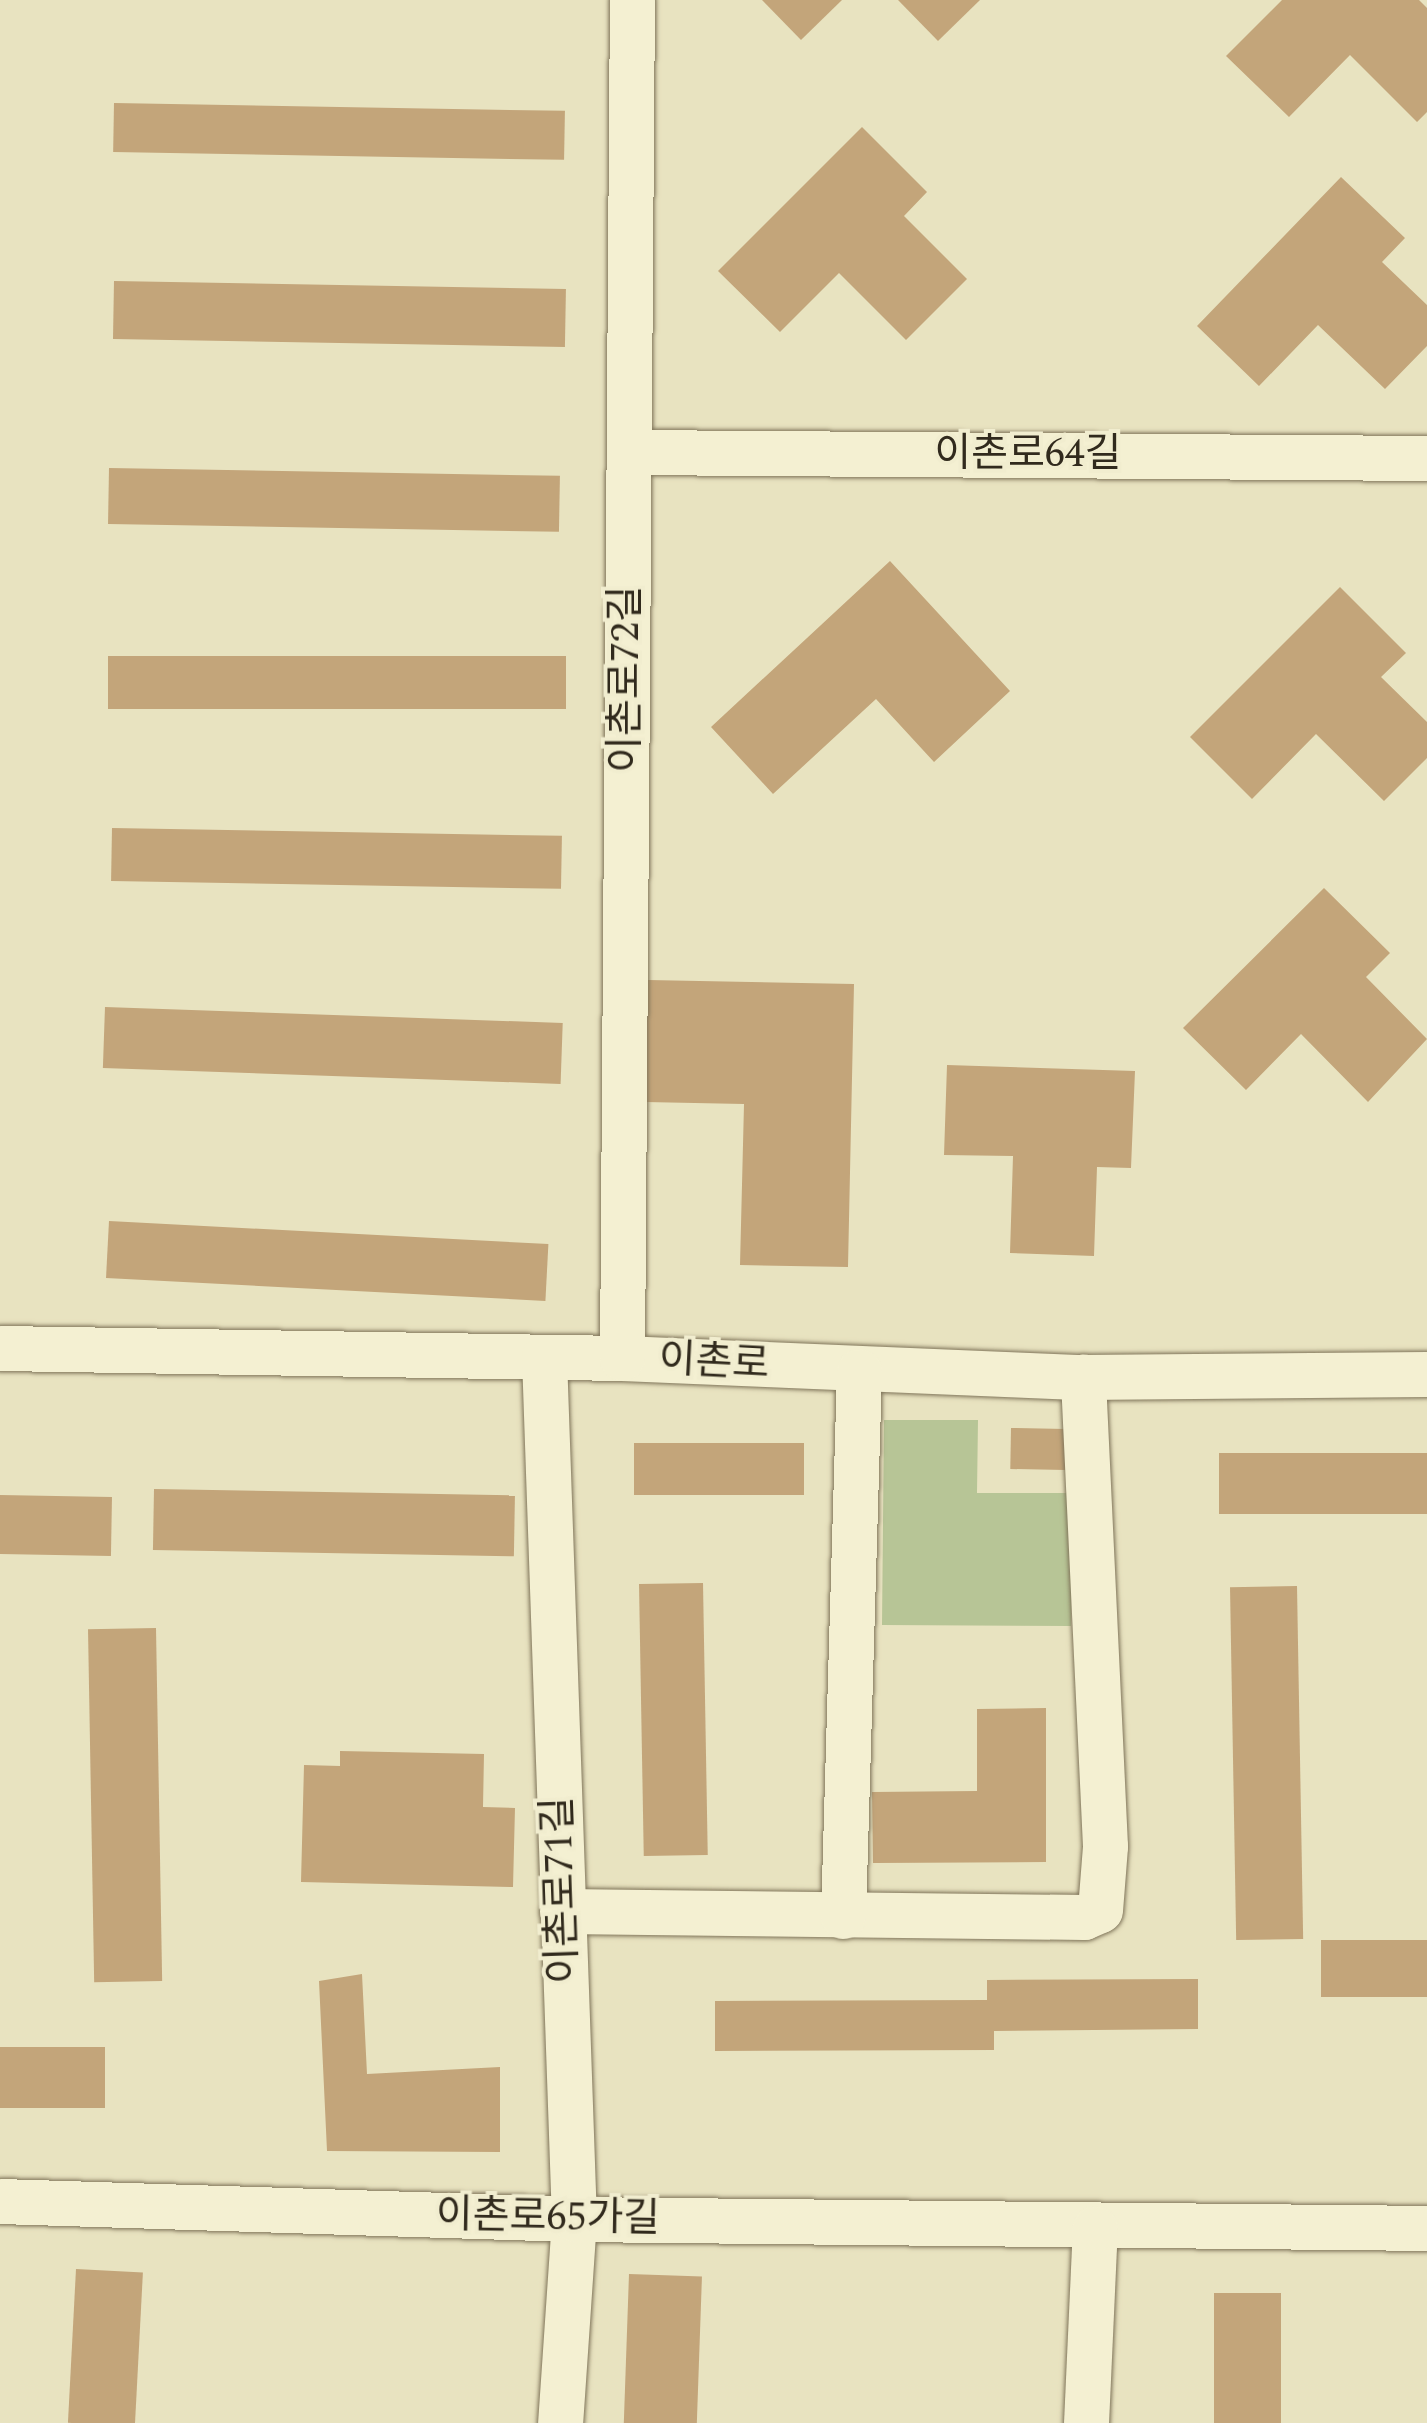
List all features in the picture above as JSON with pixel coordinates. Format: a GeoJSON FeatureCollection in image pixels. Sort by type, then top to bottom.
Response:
{"type":"FeatureCollection","features":[{"type":"Feature","properties":{"kind":"street","name":"이촌로72길"},"geometry":{"type":"LineString","coordinates":[[622,1358],[632,0]]}},
{"type":"Feature","properties":{"kind":"street","name":"이촌로64길"},"geometry":{"type":"LineString","coordinates":[[628,452],[1427,458]]}},
{"type":"Feature","properties":{"kind":"street","name":"이촌로"},"geometry":{"type":"LineString","coordinates":[[0,1348],[622,1358],[1083,1377],[1427,1374]]}},
{"type":"Feature","properties":{"kind":"street","name":"이촌로71길"},"geometry":{"type":"LineString","coordinates":[[544,1356],[574,2219],[560,2423]]}},
{"type":"Feature","properties":{"kind":"street"},"geometry":{"type":"LineString","coordinates":[[843,1916],[859,1370]]}},
{"type":"Feature","properties":{"kind":"street"},"geometry":{"type":"LineString","coordinates":[[562,1911],[1084,1917],[1103,1902],[1083,1377]]}},
{"type":"Feature","properties":{"kind":"street","name":"이촌로65가길"},"geometry":{"type":"LineString","coordinates":[[0,2201],[574,2219],[1096,2228],[1427,2228]]}},
{"type":"Feature","properties":{"kind":"street"},"geometry":{"type":"LineString","coordinates":[[1086,2423],[1096,2228]]}},
{"type":"Feature","properties":{"kind":"green space"},"geometry":{"type":"Polygon","coordinates":[[[884,1420],[978,1420],[977,1493],[1072,1493],[1071,1626],[882,1625],[884,1420]]]}},
{"type":"Feature","properties":{"kind":"building"},"geometry":{"type":"Polygon","coordinates":[[[762,0],[842,0],[801,40],[762,0]]]}},
{"type":"Feature","properties":{"kind":"building"},"geometry":{"type":"Polygon","coordinates":[[[898,0],[980,0],[938,41],[898,0]]]}},
{"type":"Feature","properties":{"kind":"building"},"geometry":{"type":"Polygon","coordinates":[[[1282,0],[1419,0],[1427,8],[1427,112],[1417,122],[1350,55],[1289,117],[1226,56],[1282,0]]]}},
{"type":"Feature","properties":{"kind":"building"},"geometry":{"type":"Polygon","coordinates":[[[114,103],[565,111],[564,160],[113,152],[114,103]]]}},
{"type":"Feature","properties":{"kind":"building"},"geometry":{"type":"Polygon","coordinates":[[[862,127],[927,192],[904,216],[967,279],[906,340],[839,273],[780,332],[718,271],[862,127]]]}},
{"type":"Feature","properties":{"kind":"building"},"geometry":{"type":"Polygon","coordinates":[[[1341,177],[1405,238],[1382,262],[1427,305],[1427,346],[1385,389],[1318,325],[1259,386],[1197,326],[1341,177]]]}},
{"type":"Feature","properties":{"kind":"building"},"geometry":{"type":"Polygon","coordinates":[[[114,281],[566,289],[565,347],[113,339],[114,281]]]}},
{"type":"Feature","properties":{"kind":"building"},"geometry":{"type":"Polygon","coordinates":[[[109,468],[560,476],[559,532],[108,524],[109,468]]]}},
{"type":"Feature","properties":{"kind":"building"},"geometry":{"type":"Polygon","coordinates":[[[890,561],[1010,691],[934,762],[876,699],[773,794],[711,727],[890,561]]]}},
{"type":"Feature","properties":{"kind":"building"},"geometry":{"type":"Polygon","coordinates":[[[1340,587],[1406,653],[1381,677],[1427,722],[1427,758],[1384,801],[1316,734],[1252,799],[1190,737],[1340,587]]]}},
{"type":"Feature","properties":{"kind":"building"},"geometry":{"type":"Polygon","coordinates":[[[108,656],[566,656],[566,709],[108,709],[108,656]]]}},
{"type":"Feature","properties":{"kind":"building"},"geometry":{"type":"Polygon","coordinates":[[[112,828],[562,836],[561,889],[111,881],[112,828]]]}},
{"type":"Feature","properties":{"kind":"building"},"geometry":{"type":"Polygon","coordinates":[[[1324,888],[1390,953],[1366,977],[1427,1039],[1368,1102],[1301,1034],[1246,1090],[1183,1028],[1324,888]]]}},
{"type":"Feature","properties":{"kind":"building"},"geometry":{"type":"Polygon","coordinates":[[[648,980],[854,984],[848,1267],[740,1265],[744,1104],[645,1102],[648,980]]]}},
{"type":"Feature","properties":{"kind":"building"},"geometry":{"type":"Polygon","coordinates":[[[105,1007],[563,1023],[561,1084],[103,1068],[105,1007]]]}},
{"type":"Feature","properties":{"kind":"building"},"geometry":{"type":"Polygon","coordinates":[[[947,1065],[1135,1071],[1131,1168],[1097,1167],[1094,1256],[1010,1253],[1013,1156],[944,1155],[947,1065]]]}},
{"type":"Feature","properties":{"kind":"building"},"geometry":{"type":"Polygon","coordinates":[[[109,1221],[548,1244],[545,1301],[106,1278],[109,1221]]]}},
{"type":"Feature","properties":{"kind":"building"},"geometry":{"type":"Polygon","coordinates":[[[1011,1428],[1066,1429],[1065,1470],[1010,1469],[1011,1428]]]}},
{"type":"Feature","properties":{"kind":"building"},"geometry":{"type":"Polygon","coordinates":[[[634,1443],[804,1443],[804,1495],[634,1495],[634,1443]]]}},
{"type":"Feature","properties":{"kind":"building"},"geometry":{"type":"Polygon","coordinates":[[[1219,1453],[1427,1453],[1427,1514],[1219,1514],[1219,1453]]]}},
{"type":"Feature","properties":{"kind":"building"},"geometry":{"type":"Polygon","coordinates":[[[154,1489],[515,1495],[514,1556],[153,1550],[154,1489]]]}},
{"type":"Feature","properties":{"kind":"building"},"geometry":{"type":"Polygon","coordinates":[[[0,1495],[112,1497],[111,1556],[0,1554],[0,1495]]]}},
{"type":"Feature","properties":{"kind":"building"},"geometry":{"type":"Polygon","coordinates":[[[703,1583],[708,1855],[644,1856],[639,1584],[703,1583]]]}},
{"type":"Feature","properties":{"kind":"building"},"geometry":{"type":"Polygon","coordinates":[[[1297,1586],[1303,1939],[1236,1940],[1230,1587],[1297,1586]]]}},
{"type":"Feature","properties":{"kind":"building"},"geometry":{"type":"Polygon","coordinates":[[[156,1628],[162,1981],[94,1982],[88,1629],[156,1628]]]}},
{"type":"Feature","properties":{"kind":"building"},"geometry":{"type":"Polygon","coordinates":[[[1046,1708],[1046,1862],[873,1863],[872,1792],[977,1791],[977,1709],[1046,1708]]]}},
{"type":"Feature","properties":{"kind":"building"},"geometry":{"type":"Polygon","coordinates":[[[340,1751],[484,1754],[483,1807],[515,1808],[513,1887],[301,1882],[304,1765],[340,1766],[340,1751]]]}},
{"type":"Feature","properties":{"kind":"building"},"geometry":{"type":"Polygon","coordinates":[[[1321,1940],[1427,1940],[1427,1997],[1321,1997],[1321,1940]]]}},
{"type":"Feature","properties":{"kind":"building"},"geometry":{"type":"Polygon","coordinates":[[[362,1974],[367,2074],[500,2067],[500,2152],[327,2151],[319,1981],[362,1974]]]}},
{"type":"Feature","properties":{"kind":"building"},"geometry":{"type":"Polygon","coordinates":[[[1198,1979],[1198,2029],[994,2031],[994,2050],[715,2051],[715,2001],[987,2000],[987,1980],[1198,1979]]]}},
{"type":"Feature","properties":{"kind":"building"},"geometry":{"type":"Polygon","coordinates":[[[0,2047],[105,2047],[105,2108],[0,2108],[0,2047]]]}},
{"type":"Feature","properties":{"kind":"building"},"geometry":{"type":"Polygon","coordinates":[[[76,2269],[143,2273],[135,2423],[68,2423],[76,2269]]]}},
{"type":"Feature","properties":{"kind":"building"},"geometry":{"type":"Polygon","coordinates":[[[629,2274],[702,2277],[697,2423],[624,2423],[629,2274]]]}},
{"type":"Feature","properties":{"kind":"building"},"geometry":{"type":"Polygon","coordinates":[[[1214,2293],[1281,2293],[1281,2423],[1214,2423],[1214,2293]]]}}]}
